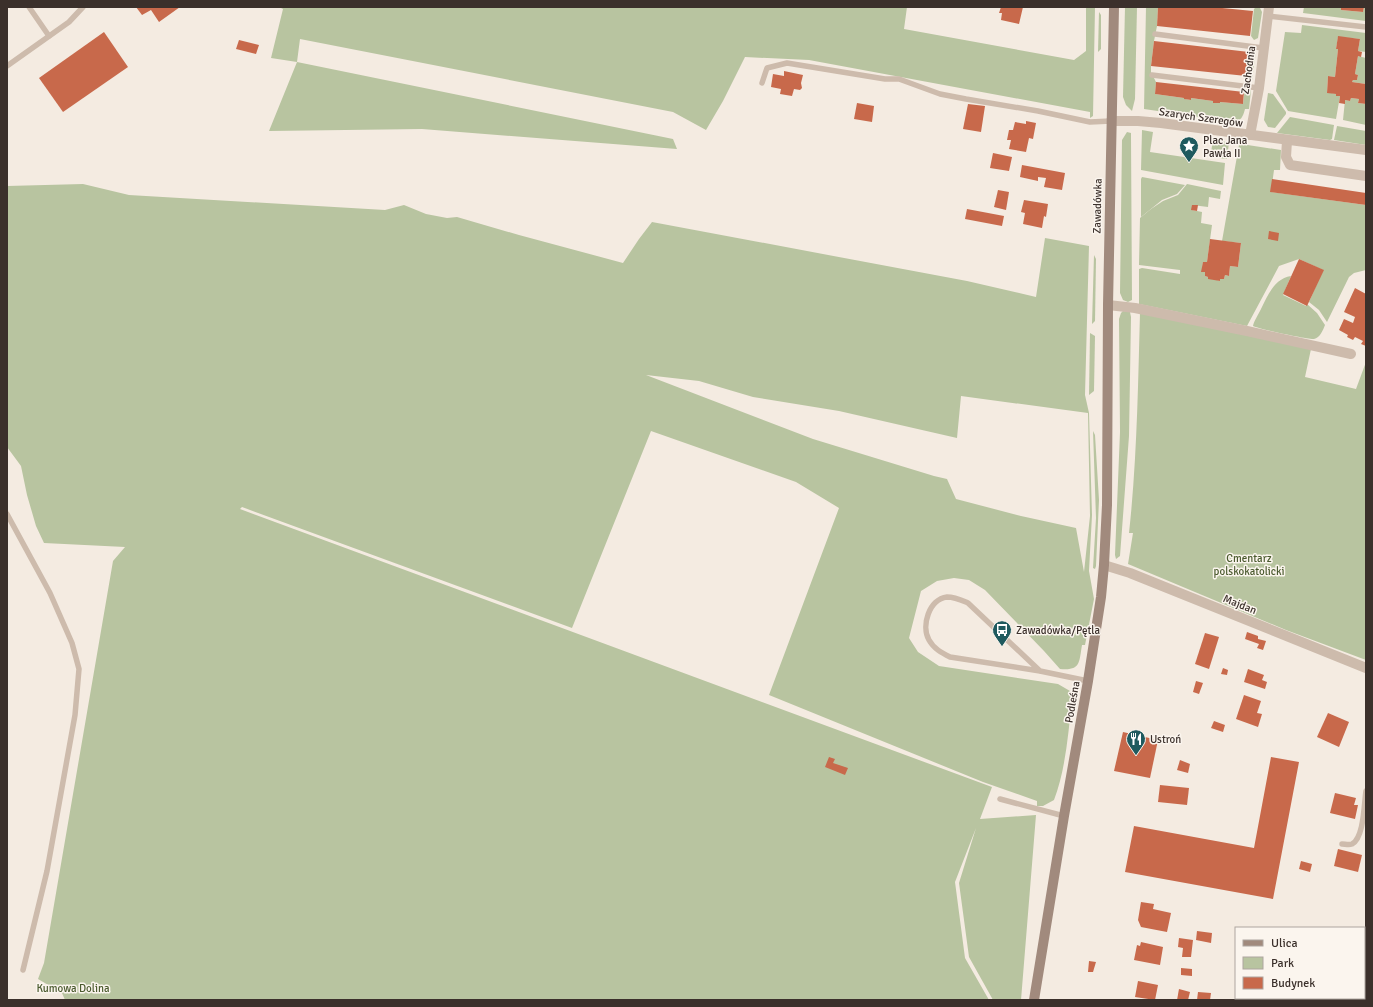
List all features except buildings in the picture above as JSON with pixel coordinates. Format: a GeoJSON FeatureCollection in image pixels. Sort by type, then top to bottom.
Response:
{"type":"FeatureCollection","features":[{"type":"Feature","properties":{"kind":"main road","name":"Zawadówka"},"geometry":{"type":"LineString","coordinates":[[1107,406],[1114,7]]}},
{"type":"Feature","properties":{"kind":"main road","name":"Podleśna"},"geometry":{"type":"LineString","coordinates":[[1034,1000],[1088,681],[1104,565],[1107,505],[1107,406]]}},
{"type":"Feature","properties":{"kind":"street","name":"Zachodnia"},"geometry":{"type":"LineString","coordinates":[[1250,136],[1268,9]]}},
{"type":"Feature","properties":{"kind":"street","name":"Szarych Szeregów"},"geometry":{"type":"LineString","coordinates":[[1111,121],[1138,121],[1366,150]]}},
{"type":"Feature","properties":{"kind":"street"},"geometry":{"type":"LineString","coordinates":[[1287,140],[1286,157],[1290,165],[1366,176]]}},
{"type":"Feature","properties":{"kind":"street"},"geometry":{"type":"LineString","coordinates":[[1108,305],[1143,310],[1351,354]]}},
{"type":"Feature","properties":{"kind":"street","name":"Majdan"},"geometry":{"type":"LineString","coordinates":[[1104,565],[1130,573],[1366,668]]}},
{"type":"Feature","properties":{"kind":"lane"},"geometry":{"type":"LineString","coordinates":[[29,7],[49,36]]}},
{"type":"Feature","properties":{"kind":"lane"},"geometry":{"type":"LineString","coordinates":[[7,66],[69,22],[83,7]]}},
{"type":"Feature","properties":{"kind":"lane"},"geometry":{"type":"LineString","coordinates":[[1268,9],[1366,27]]}},
{"type":"Feature","properties":{"kind":"lane"},"geometry":{"type":"LineString","coordinates":[[1155,34],[1263,48]]}},
{"type":"Feature","properties":{"kind":"lane"},"geometry":{"type":"LineString","coordinates":[[762,84],[767,68],[788,63],[885,79],[899,79],[940,94],[1038,111],[1090,122],[1111,121]]}},
{"type":"Feature","properties":{"kind":"lane"},"geometry":{"type":"LineString","coordinates":[[1152,75],[1258,88]]}},
{"type":"Feature","properties":{"kind":"lane"},"geometry":{"type":"LineString","coordinates":[[7,514],[50,593],[72,644],[79,669],[75,715],[47,871],[23,970]]}},
{"type":"Feature","properties":{"kind":"lane"},"geometry":{"type":"LineString","coordinates":[[1040,671],[968,603],[958,598],[946,597],[937,601],[931,610],[926,621],[925,632],[929,641],[938,651],[950,657],[1040,671],[1088,681]]}},
{"type":"Feature","properties":{"kind":"lane"},"geometry":{"type":"LineString","coordinates":[[1342,844],[1352,844],[1359,837],[1362,827],[1366,791]]}},
{"type":"Feature","properties":{"kind":"lane"},"geometry":{"type":"LineString","coordinates":[[1000,799],[1064,816]]}},
{"type":"Feature","properties":{"kind":"green space"},"geometry":{"type":"Polygon","coordinates":[[[279,7],[907,7],[904,29],[1074,60],[1086,51],[1086,7],[1095,7],[1093,116],[1090,118],[1090,112],[809,60],[745,57],[723,101],[706,130],[673,112],[300,39],[297,62],[271,58],[283,9],[279,7]]]}},
{"type":"Feature","properties":{"kind":"green space"},"geometry":{"type":"Polygon","coordinates":[[[1125,7],[1137,7],[1135,99],[1132,111],[1126,105],[1123,97],[1125,7]]]}},
{"type":"Feature","properties":{"kind":"green space"},"geometry":{"type":"Polygon","coordinates":[[[1146,7],[1158,7],[1157,26],[1151,66],[1151,72],[1156,82],[1155,94],[1190,100],[1191,98],[1213,101],[1214,103],[1220,102],[1243,104],[1245,88],[1251,90],[1249,109],[1245,109],[1240,120],[1233,122],[1144,109],[1146,7]]]}},
{"type":"Feature","properties":{"kind":"green space"},"geometry":{"type":"Polygon","coordinates":[[[1256,7],[1260,8],[1262,12],[1258,38],[1254,40],[1251,36],[1254,9],[1256,7]]]}},
{"type":"Feature","properties":{"kind":"green space"},"geometry":{"type":"Polygon","coordinates":[[[1304,7],[1341,7],[1341,10],[1363,12],[1364,7],[1366,7],[1366,21],[1303,13],[1304,7]]]}},
{"type":"Feature","properties":{"kind":"green space"},"geometry":{"type":"Polygon","coordinates":[[[1099,12],[1101,15],[1101,49],[1098,52],[1099,12]]]}},
{"type":"Feature","properties":{"kind":"green space"},"geometry":{"type":"Polygon","coordinates":[[[1302,25],[1366,33],[1366,52],[1358,51],[1360,39],[1338,37],[1335,77],[1328,76],[1327,92],[1340,96],[1336,119],[1288,111],[1276,91],[1285,32],[1301,33],[1302,25]]]}},
{"type":"Feature","properties":{"kind":"green space"},"geometry":{"type":"Polygon","coordinates":[[[1255,50],[1252,80],[1247,81],[1249,52],[1255,50]]]}},
{"type":"Feature","properties":{"kind":"green space"},"geometry":{"type":"Polygon","coordinates":[[[1358,56],[1366,58],[1366,84],[1352,82],[1353,80],[1357,80],[1358,75],[1355,74],[1358,56]]]}},
{"type":"Feature","properties":{"kind":"green space"},"geometry":{"type":"Polygon","coordinates":[[[297,62],[673,139],[677,149],[422,129],[269,131],[297,62]]]}},
{"type":"Feature","properties":{"kind":"green space"},"geometry":{"type":"Polygon","coordinates":[[[1268,93],[1273,94],[1286,112],[1275,128],[1268,127],[1264,120],[1268,93]]]}},
{"type":"Feature","properties":{"kind":"green space"},"geometry":{"type":"Polygon","coordinates":[[[1351,98],[1359,99],[1358,103],[1366,104],[1366,125],[1343,120],[1345,100],[1350,101],[1351,98]]]}},
{"type":"Feature","properties":{"kind":"green space"},"geometry":{"type":"Polygon","coordinates":[[[1290,117],[1334,125],[1332,139],[1330,140],[1277,133],[1290,117]]]}},
{"type":"Feature","properties":{"kind":"green space"},"geometry":{"type":"Polygon","coordinates":[[[1337,126],[1366,131],[1366,145],[1334,140],[1337,126]]]}},
{"type":"Feature","properties":{"kind":"green space"},"geometry":{"type":"Polygon","coordinates":[[[1142,130],[1153,132],[1150,152],[1225,163],[1223,185],[1141,170],[1142,130]]]}},
{"type":"Feature","properties":{"kind":"green space"},"geometry":{"type":"Polygon","coordinates":[[[1127,132],[1131,133],[1132,300],[1128,302],[1123,300],[1120,293],[1122,140],[1127,132]]]}},
{"type":"Feature","properties":{"kind":"green space"},"geometry":{"type":"Polygon","coordinates":[[[1213,141],[1229,142],[1227,159],[1210,157],[1213,141]]]}},
{"type":"Feature","properties":{"kind":"green space"},"geometry":{"type":"Polygon","coordinates":[[[1241,144],[1281,150],[1280,170],[1274,170],[1271,192],[1366,205],[1366,270],[1354,273],[1349,277],[1327,322],[1319,310],[1309,302],[1323,270],[1299,259],[1279,266],[1247,326],[1139,304],[1139,269],[1142,268],[1180,274],[1180,270],[1139,265],[1140,218],[1163,201],[1178,195],[1187,184],[1221,191],[1220,199],[1209,197],[1208,207],[1192,205],[1192,210],[1202,212],[1201,223],[1212,225],[1207,262],[1203,262],[1202,272],[1205,272],[1205,276],[1220,281],[1220,279],[1224,279],[1225,275],[1229,276],[1230,266],[1238,267],[1241,243],[1222,241],[1239,145],[1241,144]]]}},
{"type":"Feature","properties":{"kind":"green space"},"geometry":{"type":"Polygon","coordinates":[[[1142,177],[1185,185],[1177,194],[1162,200],[1141,217],[1142,177]]]}},
{"type":"Feature","properties":{"kind":"green space","name":"Kumowa Dolina"},"geometry":{"type":"Polygon","coordinates":[[[83,184],[129,195],[385,210],[404,205],[426,214],[447,218],[457,217],[623,263],[652,222],[967,281],[1036,297],[1045,238],[1089,246],[1085,395],[1089,413],[1092,515],[1089,571],[1094,599],[1085,645],[1082,645],[1078,664],[1072,668],[1060,669],[985,590],[969,580],[954,578],[937,581],[921,591],[909,638],[918,652],[939,666],[1058,684],[1070,691],[1072,700],[1066,751],[1061,776],[1054,800],[1043,806],[1037,806],[1037,801],[983,782],[769,695],[839,508],[796,482],[651,431],[572,628],[242,507],[240,509],[992,787],[980,819],[1036,815],[1021,1000],[993,1000],[969,957],[959,883],[976,828],[955,882],[965,958],[989,1000],[65,1000],[62,993],[38,979],[44,963],[113,561],[125,547],[44,543],[36,526],[27,495],[21,466],[7,447],[7,186],[83,184]],[[646,375],[813,439],[947,479],[956,499],[1021,516],[1076,528],[1084,572],[1090,516],[1088,413],[961,396],[957,438],[839,411],[753,397],[699,381],[646,375]]]}},
{"type":"Feature","properties":{"kind":"green space"},"geometry":{"type":"Polygon","coordinates":[[[1094,255],[1096,259],[1095,321],[1092,324],[1094,255]]]}},
{"type":"Feature","properties":{"kind":"green space"},"geometry":{"type":"Polygon","coordinates":[[[1291,276],[1283,295],[1306,306],[1307,304],[1317,313],[1325,325],[1321,334],[1314,339],[1294,336],[1253,326],[1272,288],[1280,280],[1291,276]]]}},
{"type":"Feature","properties":{"kind":"green space"},"geometry":{"type":"Polygon","coordinates":[[[1123,311],[1130,312],[1131,317],[1129,436],[1120,556],[1116,559],[1120,432],[1119,319],[1123,311]]]}},
{"type":"Feature","properties":{"kind":"green space","name":"Cmentarz polskokatolicki"},"geometry":{"type":"Polygon","coordinates":[[[1140,313],[1311,349],[1305,377],[1356,389],[1366,362],[1366,660],[1286,630],[1128,564],[1133,533],[1129,533],[1132,506],[1138,395],[1140,313]]]}},
{"type":"Feature","properties":{"kind":"green space"},"geometry":{"type":"Polygon","coordinates":[[[1090,333],[1095,336],[1094,391],[1089,395],[1090,333]]]}},
{"type":"Feature","properties":{"kind":"green space"},"geometry":{"type":"Polygon","coordinates":[[[1093,431],[1095,435],[1099,500],[1095,569],[1093,568],[1096,518],[1093,431]]]}},
{"type":"Feature","properties":{"kind":"place","name":"Plac Jana Pawła II"},"geometry":{"type":"Point","coordinates":[1189,163]}},
{"type":"Feature","properties":{"kind":"place","name":"Zawadówka/Pętla"},"geometry":{"type":"Point","coordinates":[1002,647]}},
{"type":"Feature","properties":{"kind":"place","name":"Ustroń"},"geometry":{"type":"Point","coordinates":[1136,756]}}]}
